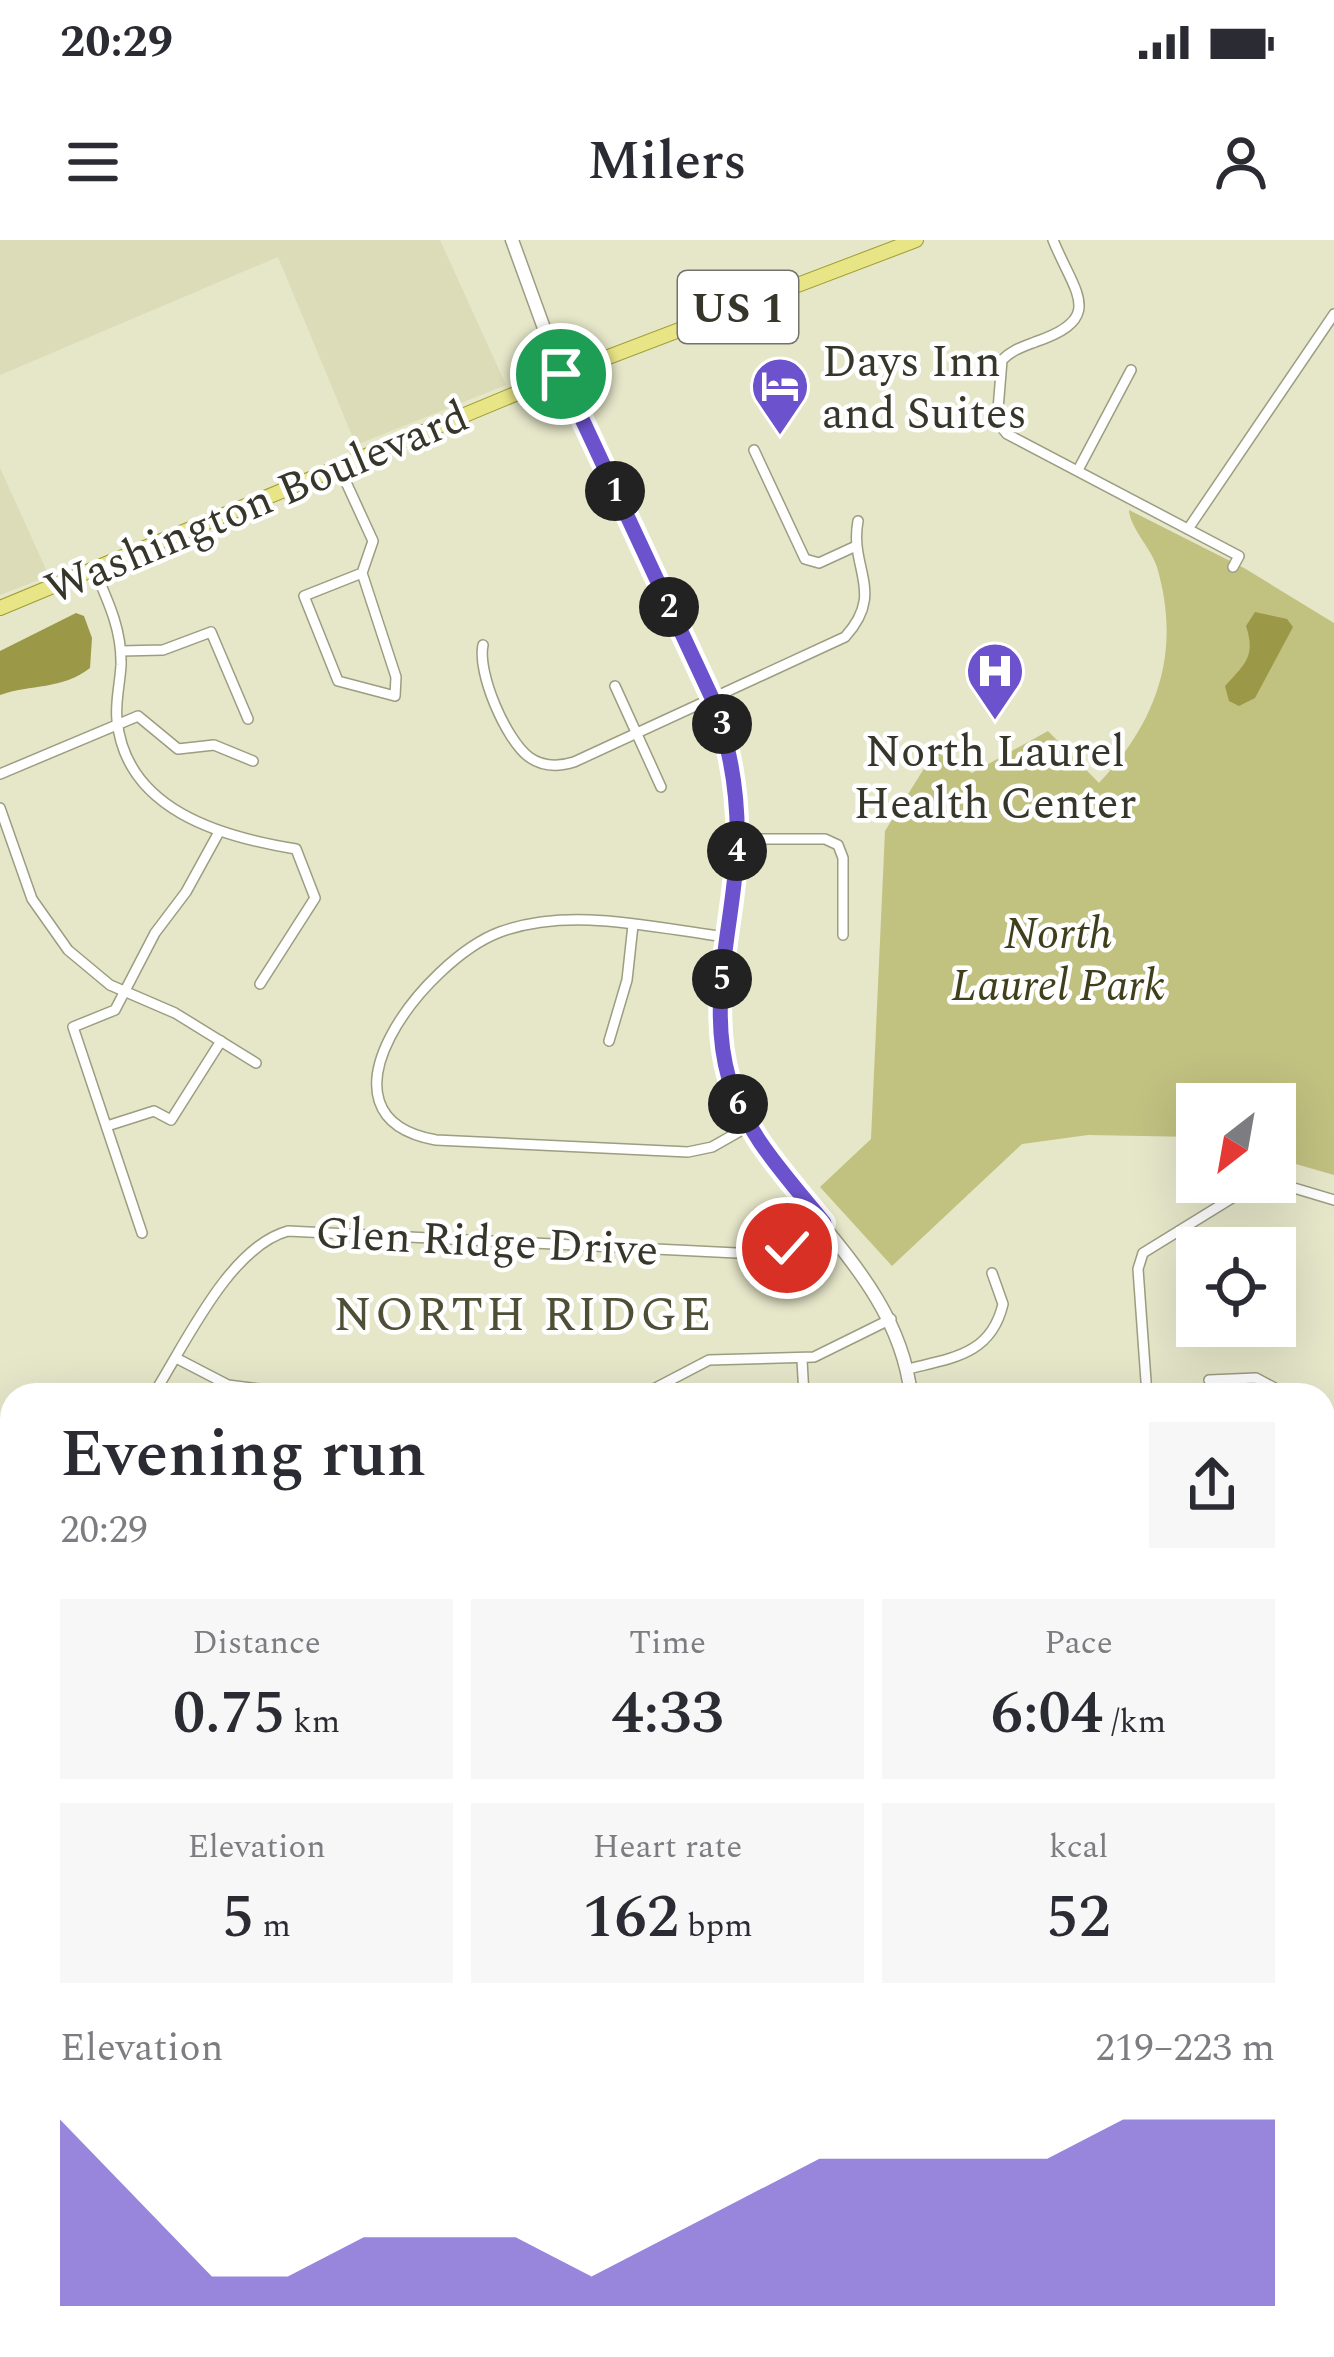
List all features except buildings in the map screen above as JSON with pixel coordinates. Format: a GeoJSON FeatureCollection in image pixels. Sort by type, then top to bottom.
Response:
{"type":"FeatureCollection","features":[{"type":"Feature","properties":{"kind":"main road","name":"Washington Boulevard"},"geometry":{"type":"LineString","coordinates":[[0,608],[561,374],[888,245],[916,240]]}},
{"type":"Feature","properties":{"kind":"street"},"geometry":{"type":"LineString","coordinates":[[512,240],[561,374],[712,698],[734,776],[737,839],[719,1026],[729,1080],[749,1126],[891,1318],[910,1383]]}},
{"type":"Feature","properties":{"kind":"street"},"geometry":{"type":"LineString","coordinates":[[1053,240],[1079,316],[1067,331],[1012,350],[1002,360],[996,414],[1001,429],[1239,556],[1233,567]]}},
{"type":"Feature","properties":{"kind":"street"},"geometry":{"type":"LineString","coordinates":[[1188,529],[1334,314]]}},
{"type":"Feature","properties":{"kind":"street"},"geometry":{"type":"LineString","coordinates":[[1078,470],[1131,370]]}},
{"type":"Feature","properties":{"kind":"street"},"geometry":{"type":"LineString","coordinates":[[754,450],[806,559],[819,563],[856,546]]}},
{"type":"Feature","properties":{"kind":"street"},"geometry":{"type":"LineString","coordinates":[[338,465],[373,542],[362,573],[396,676],[395,696],[338,681],[304,596],[362,573]]}},
{"type":"Feature","properties":{"kind":"street"},"geometry":{"type":"LineString","coordinates":[[483,645],[485,673],[514,739],[529,757],[563,766],[845,637],[861,618],[867,596],[856,546],[858,521]]}},
{"type":"Feature","properties":{"kind":"street"},"geometry":{"type":"LineString","coordinates":[[94,569],[117,622],[121,651],[117,723],[128,761],[148,790],[219,832],[296,849],[315,898],[260,984]]}},
{"type":"Feature","properties":{"kind":"street"},"geometry":{"type":"LineString","coordinates":[[121,651],[164,650],[212,632],[248,719]]}},
{"type":"Feature","properties":{"kind":"street"},"geometry":{"type":"LineString","coordinates":[[615,686],[661,787]]}},
{"type":"Feature","properties":{"kind":"street"},"geometry":{"type":"LineString","coordinates":[[0,774],[138,716],[178,749],[214,745],[253,761]]}},
{"type":"Feature","properties":{"kind":"street"},"geometry":{"type":"LineString","coordinates":[[0,808],[46,923],[80,962],[125,992],[256,1063]]}},
{"type":"Feature","properties":{"kind":"street"},"geometry":{"type":"LineString","coordinates":[[142,1233],[73,1027],[109,1015],[219,832]]}},
{"type":"Feature","properties":{"kind":"street"},"geometry":{"type":"LineString","coordinates":[[737,839],[825,839],[838,845],[843,858],[843,935]]}},
{"type":"Feature","properties":{"kind":"street"},"geometry":{"type":"LineString","coordinates":[[726,937],[633,925],[545,921],[500,932],[456,955],[419,988],[394,1029],[378,1078],[384,1106],[410,1132],[436,1140],[688,1152],[712,1147],[749,1126]]}},
{"type":"Feature","properties":{"kind":"street"},"geometry":{"type":"LineString","coordinates":[[609,1041],[627,980],[633,925]]}},
{"type":"Feature","properties":{"kind":"street"},"geometry":{"type":"LineString","coordinates":[[107,1126],[154,1111],[171,1120],[221,1041]]}},
{"type":"Feature","properties":{"kind":"street"},"geometry":{"type":"LineString","coordinates":[[1296,1189],[1334,1200]]}},
{"type":"Feature","properties":{"kind":"street"},"geometry":{"type":"LineString","coordinates":[[1146,1383],[1138,1269],[1143,1253],[1225,1203]]}},
{"type":"Feature","properties":{"kind":"street","name":"Glen Ridge Drive"},"geometry":{"type":"LineString","coordinates":[[160,1383],[248,1251],[288,1231],[757,1254],[787,1248],[824,1223]]}},
{"type":"Feature","properties":{"kind":"street"},"geometry":{"type":"LineString","coordinates":[[908,1370],[963,1356],[988,1340],[1003,1304],[992,1274]]}},
{"type":"Feature","properties":{"kind":"street"},"geometry":{"type":"LineString","coordinates":[[665,1383],[709,1360],[802,1360],[891,1318]]}},
{"type":"Feature","properties":{"kind":"street"},"geometry":{"type":"LineString","coordinates":[[176,1358],[224,1383]]}},
{"type":"Feature","properties":{"kind":"street"},"geometry":{"type":"LineString","coordinates":[[802,1360],[803,1383]]}},
{"type":"Feature","properties":{"kind":"street"},"geometry":{"type":"LineString","coordinates":[[1209,1380],[1256,1378],[1265,1383]]}},
{"type":"Feature","properties":{"kind":"shaded area"},"geometry":{"type":"Polygon","coordinates":[[[0,240],[440,240],[506,385],[356,445],[278,257],[0,375],[0,240]]]}},
{"type":"Feature","properties":{"kind":"shaded area"},"geometry":{"type":"Polygon","coordinates":[[[0,468],[49,576],[0,595],[0,468]]]}},
{"type":"Feature","properties":{"kind":"shaded area"},"geometry":{"type":"Polygon","coordinates":[[[1255,612],[1287,619],[1293,627],[1255,698],[1239,706],[1229,701],[1225,686],[1247,659],[1246,626],[1255,612]]]}},
{"type":"Feature","properties":{"kind":"shaded area"},"geometry":{"type":"Polygon","coordinates":[[[76,613],[84,616],[92,638],[90,668],[57,683],[0,695],[0,651],[76,613]]]}},
{"type":"Feature","properties":{"kind":"green space","name":"North Laurel Park"},"geometry":{"type":"Polygon","coordinates":[[[1129,510],[1244,568],[1334,623],[1334,1175],[1296,1164],[1296,1083],[1176,1083],[1176,1137],[1088,1135],[1022,1144],[892,1266],[820,1187],[871,1139],[885,831],[935,751],[972,773],[1048,731],[1099,783],[1119,759],[1136,735],[1159,684],[1167,628],[1157,567],[1129,510]]]}},
{"type":"Feature","properties":{"kind":"place","name":"Days Inn and Suites"},"geometry":{"type":"Point","coordinates":[780,437]}},
{"type":"Feature","properties":{"kind":"place","name":"North Laurel Health Center"},"geometry":{"type":"Point","coordinates":[995,722]}},
{"type":"Feature","properties":{"kind":"district","name":"NORTH RIDGE"},"geometry":{"type":"Point","coordinates":[524,1313]}},
{"type":"Feature","properties":{"kind":"route"},"geometry":{"type":"LineString","coordinates":[[561,374],[712,698],[728,747],[737,855],[719,1026],[729,1080],[749,1126],[824,1223],[787,1248]]}}]}
